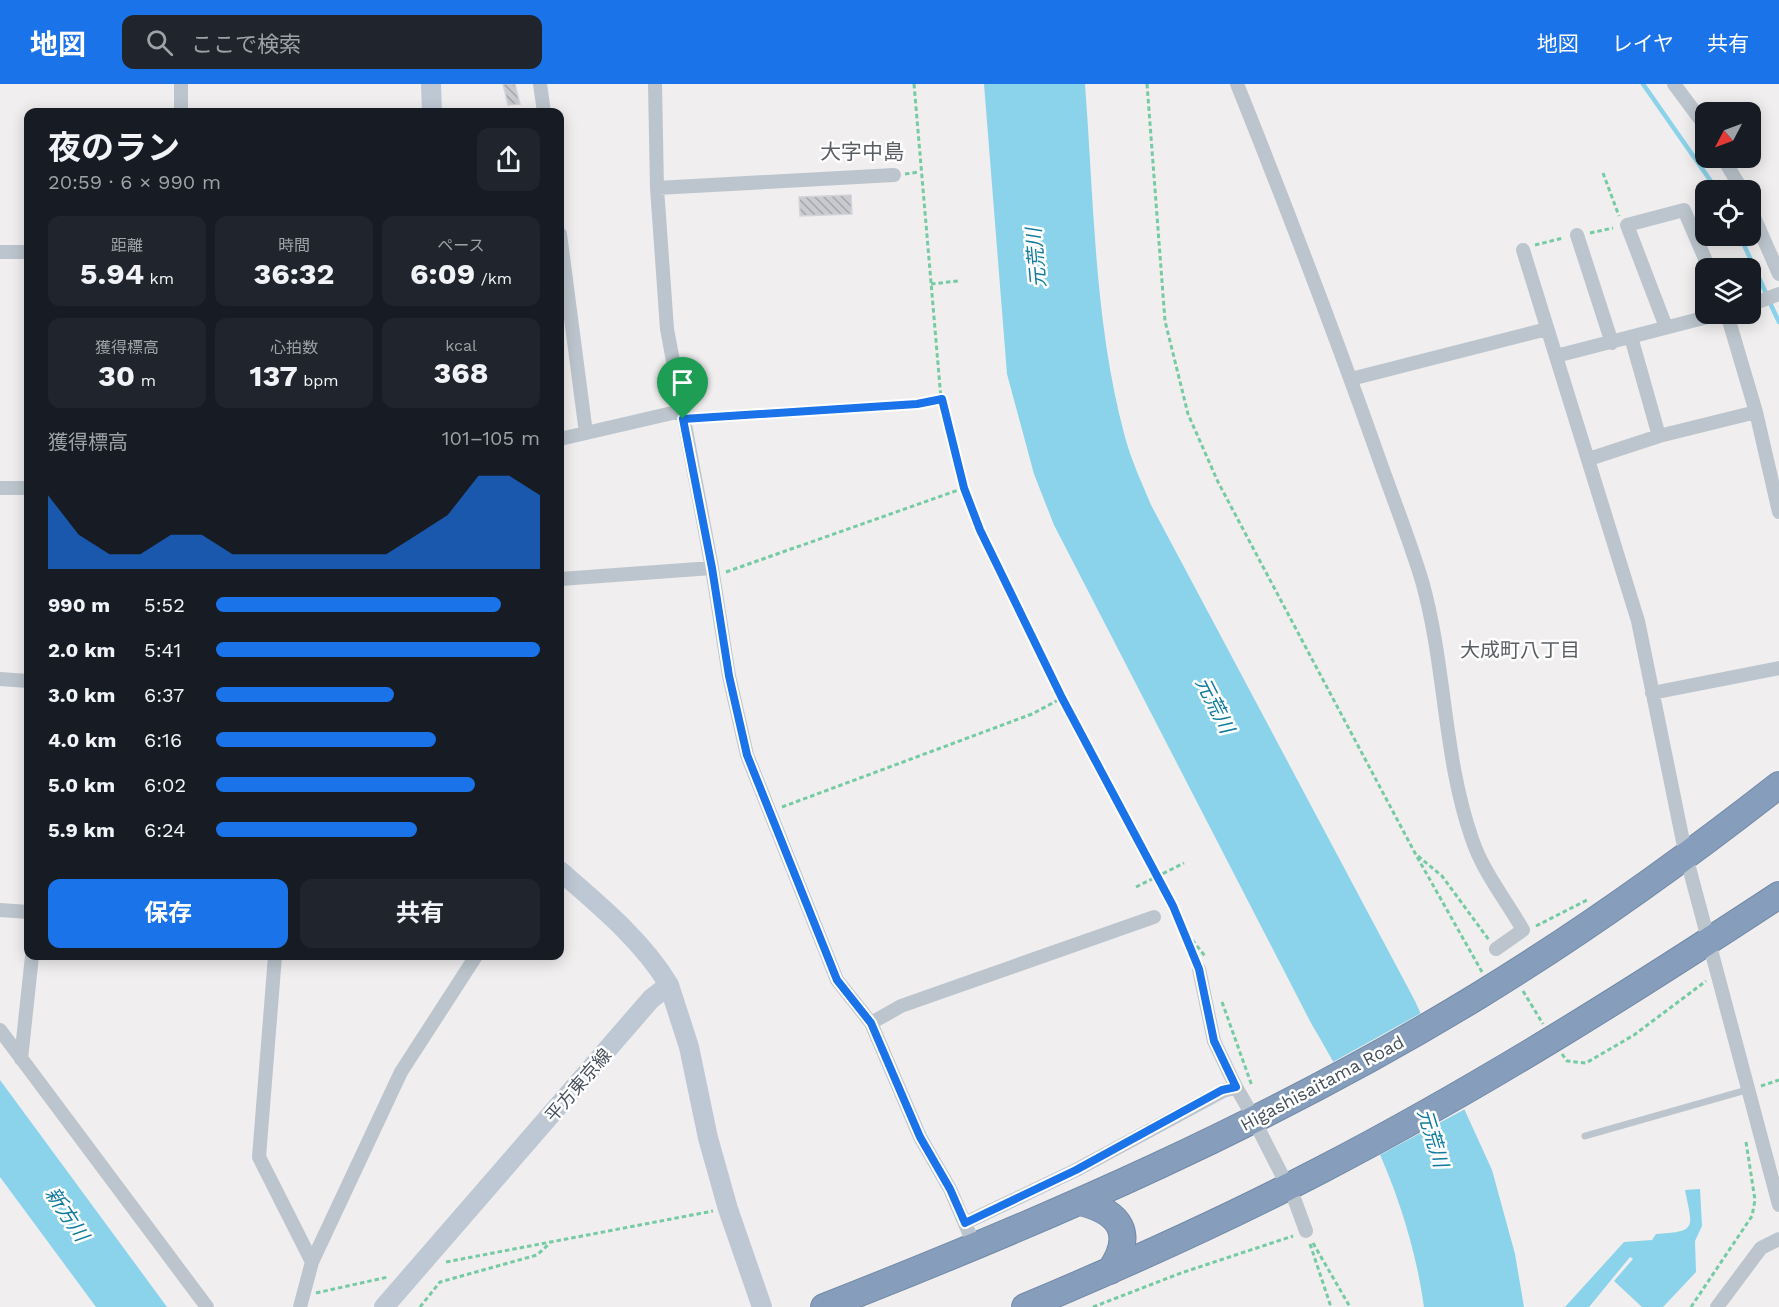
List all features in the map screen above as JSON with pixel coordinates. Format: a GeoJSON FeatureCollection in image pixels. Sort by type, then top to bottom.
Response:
{"type":"FeatureCollection","features":[{"type":"Feature","properties":{"kind":"highway","name":"Higashisaitama Road"},"geometry":{"type":"LineString","coordinates":[[824,1307],[1080,1202],[1284,1104],[1481,986],[1601,918],[1779,785]]}},
{"type":"Feature","properties":{"kind":"highway"},"geometry":{"type":"LineString","coordinates":[[1025,1307],[1110,1271],[1320,1171],[1515,1062],[1779,895]]}},
{"type":"Feature","properties":{"kind":"highway"},"geometry":{"type":"LineString","coordinates":[[1080,1202],[1098,1206],[1108,1212],[1115,1218],[1123,1233],[1119,1257],[1110,1271]]}},
{"type":"Feature","properties":{"kind":"main road"},"geometry":{"type":"LineString","coordinates":[[431,84],[432,108]]}},
{"type":"Feature","properties":{"kind":"main road"},"geometry":{"type":"LineString","coordinates":[[564,875],[637,944],[660,970],[669,985],[688,1047],[708,1138],[728,1209],[762,1307]]}},
{"type":"Feature","properties":{"kind":"main road","name":"平方東京線"},"geometry":{"type":"LineString","coordinates":[[384,1307],[651,999],[669,985]]}},
{"type":"Feature","properties":{"kind":"street"},"geometry":{"type":"LineString","coordinates":[[181,84],[181,108]]}},
{"type":"Feature","properties":{"kind":"street"},"geometry":{"type":"LineString","coordinates":[[540,84],[543,108]]}},
{"type":"Feature","properties":{"kind":"street"},"geometry":{"type":"LineString","coordinates":[[655,84],[657,188],[667,329],[713,573],[729,676],[747,755],[837,980],[871,1023],[920,1137],[950,1189],[975,1247]]}},
{"type":"Feature","properties":{"kind":"street"},"geometry":{"type":"LineString","coordinates":[[1237,84],[1290,213],[1352,379],[1422,580],[1436,638],[1452,752],[1472,838],[1479,858],[1523,930],[1496,949]]}},
{"type":"Feature","properties":{"kind":"street"},"geometry":{"type":"LineString","coordinates":[[1674,84],[1695,112]]}},
{"type":"Feature","properties":{"kind":"street"},"geometry":{"type":"LineString","coordinates":[[657,188],[894,175]]}},
{"type":"Feature","properties":{"kind":"street"},"geometry":{"type":"LineString","coordinates":[[1666,327],[1627,225],[1684,210],[1704,258]]}},
{"type":"Feature","properties":{"kind":"street"},"geometry":{"type":"LineString","coordinates":[[1761,233],[1779,274]]}},
{"type":"Feature","properties":{"kind":"street"},"geometry":{"type":"LineString","coordinates":[[1576,236],[1612,343]]}},
{"type":"Feature","properties":{"kind":"street"},"geometry":{"type":"LineString","coordinates":[[1522,250],[1638,621],[1686,856],[1750,1089],[1779,1205]]}},
{"type":"Feature","properties":{"kind":"street"},"geometry":{"type":"LineString","coordinates":[[0,252],[24,252]]}},
{"type":"Feature","properties":{"kind":"street"},"geometry":{"type":"LineString","coordinates":[[564,265],[586,433]]}},
{"type":"Feature","properties":{"kind":"street"},"geometry":{"type":"LineString","coordinates":[[1761,301],[1779,294]]}},
{"type":"Feature","properties":{"kind":"street"},"geometry":{"type":"LineString","coordinates":[[1556,356],[1695,320]]}},
{"type":"Feature","properties":{"kind":"street"},"geometry":{"type":"LineString","coordinates":[[1730,324],[1756,412],[1779,512]]}},
{"type":"Feature","properties":{"kind":"street"},"geometry":{"type":"LineString","coordinates":[[1352,379],[1547,328]]}},
{"type":"Feature","properties":{"kind":"street"},"geometry":{"type":"LineString","coordinates":[[1631,337],[1659,436]]}},
{"type":"Feature","properties":{"kind":"street"},"geometry":{"type":"LineString","coordinates":[[1589,459],[1659,436],[1756,412]]}},
{"type":"Feature","properties":{"kind":"street"},"geometry":{"type":"LineString","coordinates":[[564,438],[682,415]]}},
{"type":"Feature","properties":{"kind":"street"},"geometry":{"type":"LineString","coordinates":[[0,488],[24,488]]}},
{"type":"Feature","properties":{"kind":"street"},"geometry":{"type":"LineString","coordinates":[[564,579],[713,573]]}},
{"type":"Feature","properties":{"kind":"street"},"geometry":{"type":"LineString","coordinates":[[1652,693],[1779,668]]}},
{"type":"Feature","properties":{"kind":"street"},"geometry":{"type":"LineString","coordinates":[[0,680],[24,681]]}},
{"type":"Feature","properties":{"kind":"street"},"geometry":{"type":"LineString","coordinates":[[0,910],[24,912]]}},
{"type":"Feature","properties":{"kind":"street"},"geometry":{"type":"LineString","coordinates":[[871,1023],[901,1006],[1154,917]]}},
{"type":"Feature","properties":{"kind":"street"},"geometry":{"type":"LineString","coordinates":[[21,1059],[32,960]]}},
{"type":"Feature","properties":{"kind":"street"},"geometry":{"type":"LineString","coordinates":[[275,960],[260,1157],[312,1262]]}},
{"type":"Feature","properties":{"kind":"street"},"geometry":{"type":"LineString","coordinates":[[302,1302],[312,1262],[401,1072],[473,960]]}},
{"type":"Feature","properties":{"kind":"street"},"geometry":{"type":"LineString","coordinates":[[1202,962],[1214,1041],[1247,1106]]}},
{"type":"Feature","properties":{"kind":"street"},"geometry":{"type":"LineString","coordinates":[[0,1030],[207,1307]]}},
{"type":"Feature","properties":{"kind":"street"},"geometry":{"type":"LineString","coordinates":[[965,1223],[1076,1170],[1222,1090],[1236,1087]]}},
{"type":"Feature","properties":{"kind":"street"},"geometry":{"type":"LineString","coordinates":[[1258,1128],[1285,1181]]}},
{"type":"Feature","properties":{"kind":"street"},"geometry":{"type":"LineString","coordinates":[[1295,1202],[1306,1231]]}},
{"type":"Feature","properties":{"kind":"street"},"geometry":{"type":"LineString","coordinates":[[1717,1307],[1761,1248],[1779,1239]]}},
{"type":"Feature","properties":{"kind":"lane"},"geometry":{"type":"LineString","coordinates":[[1585,1136],[1750,1089]]}},
{"type":"Feature","properties":{"kind":"path"},"geometry":{"type":"LineString","coordinates":[[914,84],[942,399],[964,488],[999,573],[1062,698],[1202,962]]}},
{"type":"Feature","properties":{"kind":"path"},"geometry":{"type":"LineString","coordinates":[[1147,84],[1165,321],[1188,414],[1218,482],[1416,855],[1481,986]]}},
{"type":"Feature","properties":{"kind":"path"},"geometry":{"type":"LineString","coordinates":[[1603,173],[1622,226]]}},
{"type":"Feature","properties":{"kind":"path"},"geometry":{"type":"LineString","coordinates":[[931,284],[958,281]]}},
{"type":"Feature","properties":{"kind":"path"},"geometry":{"type":"LineString","coordinates":[[682,415],[917,404],[942,399]]}},
{"type":"Feature","properties":{"kind":"path"},"geometry":{"type":"LineString","coordinates":[[713,573],[964,488]]}},
{"type":"Feature","properties":{"kind":"path"},"geometry":{"type":"LineString","coordinates":[[769,812],[1041,709],[1062,698]]}},
{"type":"Feature","properties":{"kind":"path"},"geometry":{"type":"LineString","coordinates":[[1416,855],[1442,876],[1496,949]]}},
{"type":"Feature","properties":{"kind":"path"},"geometry":{"type":"LineString","coordinates":[[1136,887],[1184,863]]}},
{"type":"Feature","properties":{"kind":"path"},"geometry":{"type":"LineString","coordinates":[[1184,930],[1202,962]]}},
{"type":"Feature","properties":{"kind":"path"},"geometry":{"type":"LineString","coordinates":[[1561,1053],[1567,1061],[1586,1063],[1634,1035],[1718,973]]}},
{"type":"Feature","properties":{"kind":"path"},"geometry":{"type":"LineString","coordinates":[[1522,990],[1544,1025]]}},
{"type":"Feature","properties":{"kind":"path"},"geometry":{"type":"LineString","coordinates":[[1221,1001],[1254,1090]]}},
{"type":"Feature","properties":{"kind":"path"},"geometry":{"type":"LineString","coordinates":[[1750,1089],[1779,1080]]}},
{"type":"Feature","properties":{"kind":"path"},"geometry":{"type":"LineString","coordinates":[[1691,1307],[1752,1216],[1755,1200],[1745,1131]]}},
{"type":"Feature","properties":{"kind":"path"},"geometry":{"type":"LineString","coordinates":[[431,1254],[443,1262],[450,1263],[728,1209]]}},
{"type":"Feature","properties":{"kind":"path"},"geometry":{"type":"LineString","coordinates":[[1093,1307],[1181,1273],[1306,1231]]}},
{"type":"Feature","properties":{"kind":"path"},"geometry":{"type":"LineString","coordinates":[[1306,1231],[1331,1307]]}},
{"type":"Feature","properties":{"kind":"path"},"geometry":{"type":"LineString","coordinates":[[1306,1231],[1323,1256],[1350,1307]]}},
{"type":"Feature","properties":{"kind":"path"},"geometry":{"type":"LineString","coordinates":[[420,1307],[440,1282],[537,1255],[550,1243]]}},
{"type":"Feature","properties":{"kind":"path"},"geometry":{"type":"LineString","coordinates":[[302,1302],[384,1276],[397,1277],[405,1284]]}},
{"type":"Feature","properties":{"kind":"water","name":"元荒川"},"geometry":{"type":"Polygon","coordinates":[[[984,84],[1085,84],[1101,306],[1115,394],[1130,454],[1151,505],[1415,1001],[1492,1170],[1515,1254],[1524,1307],[1424,1307],[1408,1230],[1396,1194],[1367,1125],[1311,1023],[1054,525],[1034,474],[1007,374],[984,84]]]}},
{"type":"Feature","properties":{"kind":"water","name":"新方川"},"geometry":{"type":"Polygon","coordinates":[[[0,1080],[167,1307],[96,1307],[0,1177],[0,1080]]]}},
{"type":"Feature","properties":{"kind":"water"},"geometry":{"type":"Polygon","coordinates":[[[1700,1189],[1702,1226],[1695,1241],[1696,1272],[1663,1307],[1642,1307],[1614,1281],[1633,1259],[1630,1257],[1589,1307],[1565,1307],[1624,1242],[1652,1240],[1656,1234],[1686,1229],[1690,1220],[1685,1190],[1700,1189]]]}},
{"type":"Feature","properties":{"kind":"pier"},"geometry":{"type":"Polygon","coordinates":[[[1423,1012],[1467,1108],[1378,1156],[1354,1103],[1331,1063],[1423,1012]]]}},
{"type":"Feature","properties":{"kind":"building"},"geometry":{"type":"Polygon","coordinates":[[[503,84],[515,84],[520,104],[508,105],[503,84]]]}},
{"type":"Feature","properties":{"kind":"building"},"geometry":{"type":"Polygon","coordinates":[[[851,195],[852,214],[800,216],[799,197],[851,195]]]}},
{"type":"Feature","properties":{"kind":"waterway"},"geometry":{"type":"LineString","coordinates":[[1643,84],[1710,180]]}},
{"type":"Feature","properties":{"kind":"waterway"},"geometry":{"type":"LineString","coordinates":[[1745,246],[1765,291]]}},
{"type":"Feature","properties":{"kind":"waterway"},"geometry":{"type":"LineString","coordinates":[[1771,305],[1779,322]]}},
{"type":"Feature","properties":{"kind":"district","name":"大字中島"},"geometry":{"type":"Point","coordinates":[862,151]}},
{"type":"Feature","properties":{"kind":"district","name":"大成町八丁目"},"geometry":{"type":"Point","coordinates":[1520,650]}},
{"type":"Feature","properties":{"kind":"route"},"geometry":{"type":"LineString","coordinates":[[942,399],[964,488],[980,530],[1062,698],[1173,906],[1199,969],[1214,1041],[1236,1087],[1222,1090],[1076,1170],[965,1223],[950,1189],[920,1137],[871,1023],[837,980],[747,755],[729,676],[712,568],[683,419],[917,404],[942,399]]}}]}
